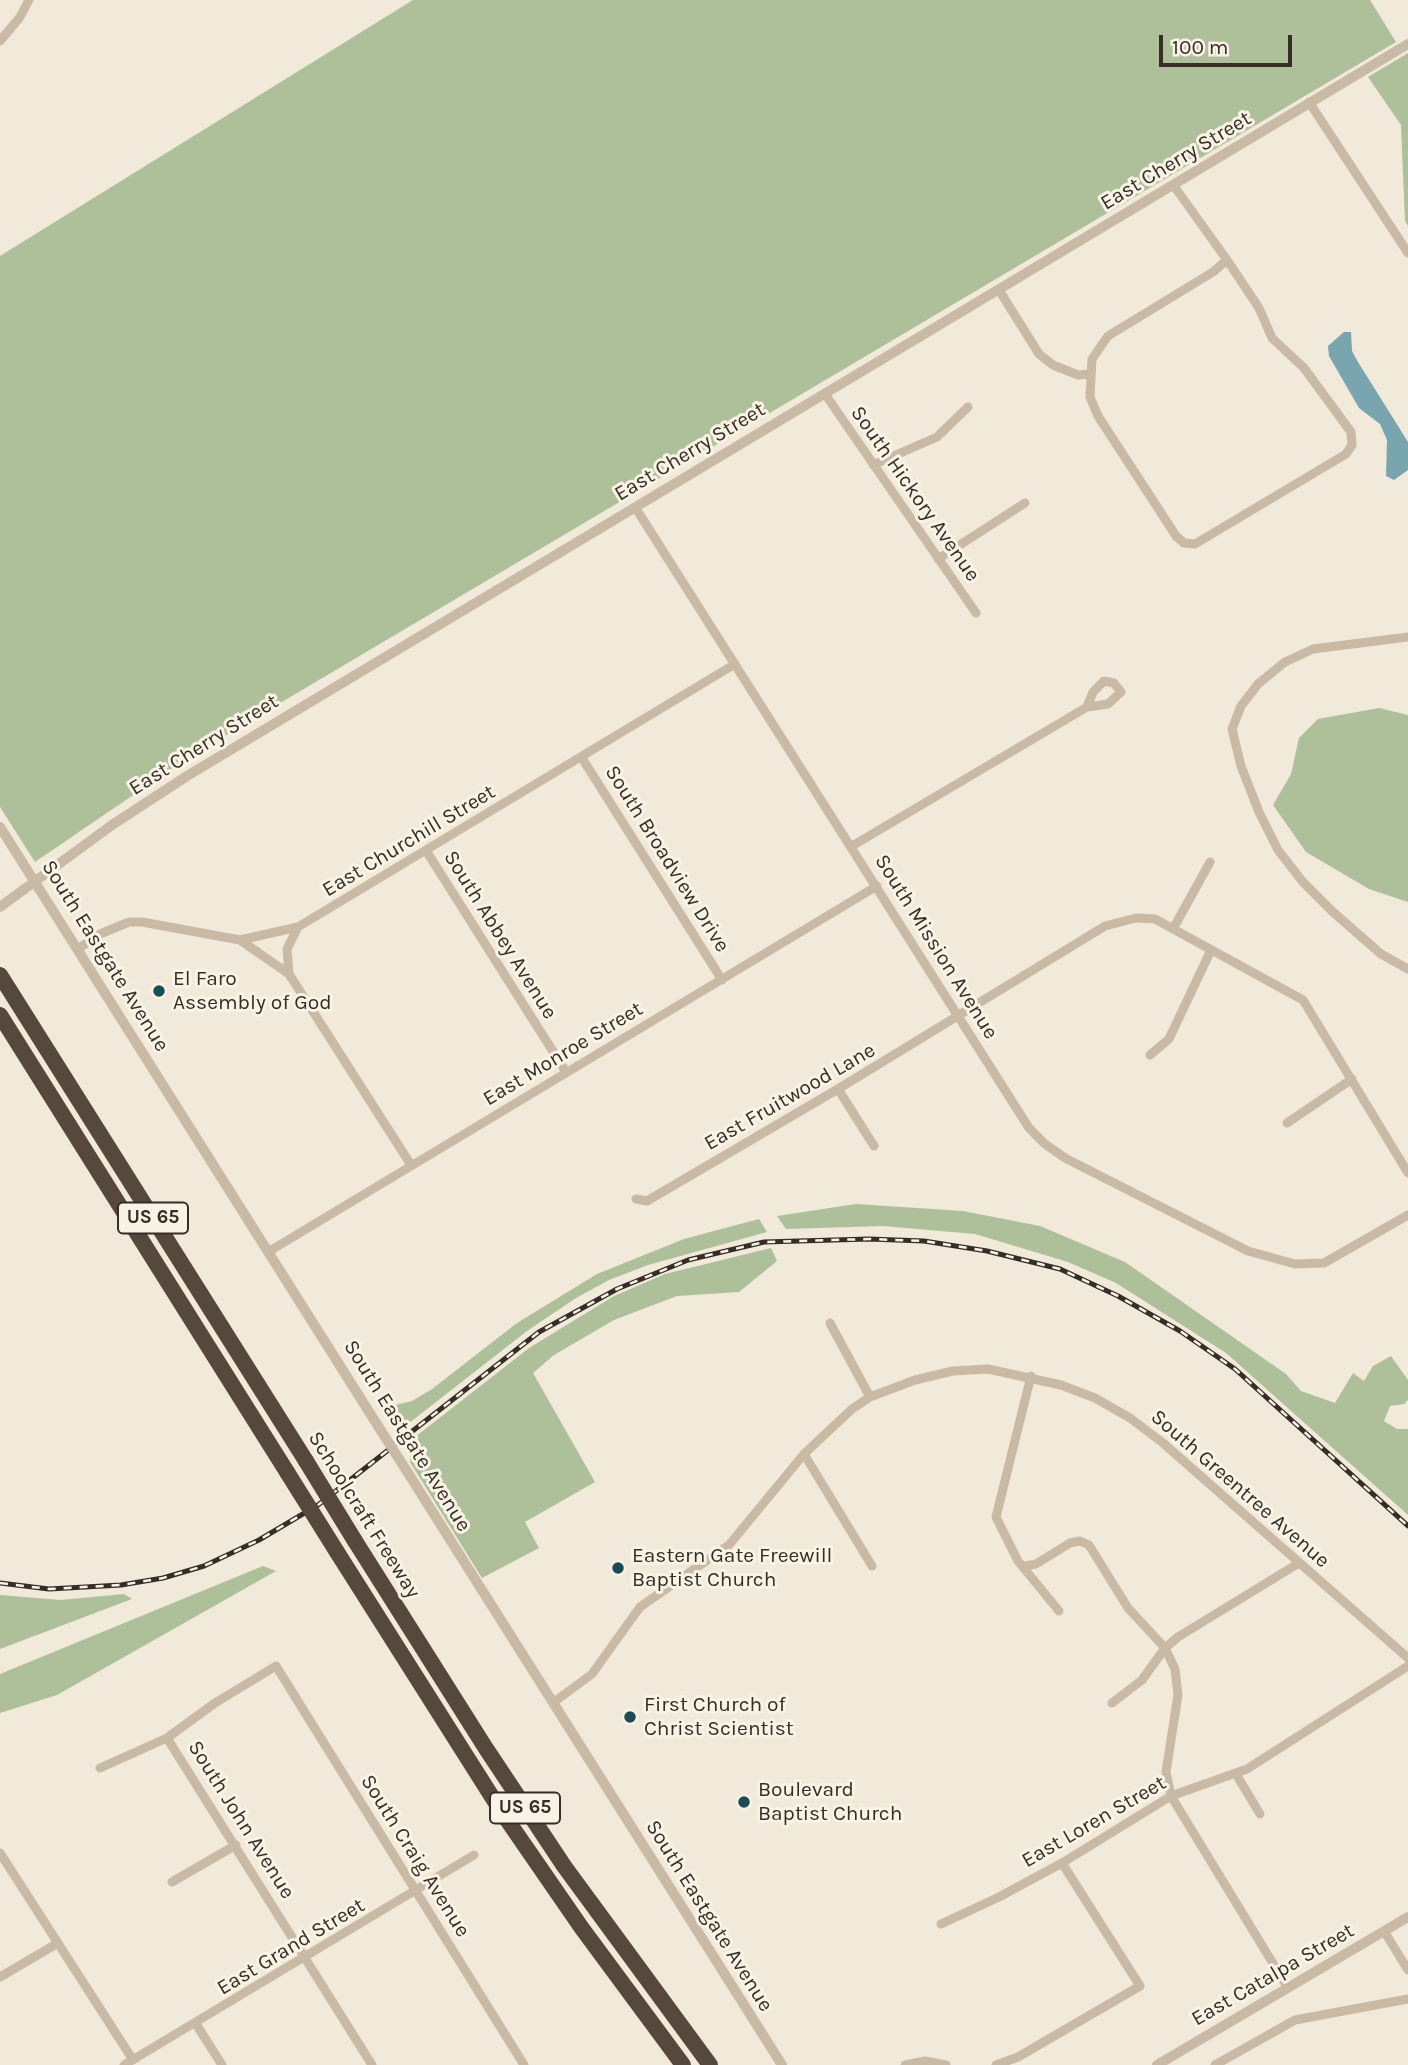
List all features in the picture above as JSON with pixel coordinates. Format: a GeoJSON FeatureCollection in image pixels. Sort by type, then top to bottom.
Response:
{"type":"FeatureCollection","features":[{"type":"Feature","properties":{"kind":"highway","name":"Schoolcraft Freeway"},"geometry":{"type":"LineString","coordinates":[[0,975],[355,1541],[557,1855],[710,2065]]}},
{"type":"Feature","properties":{"kind":"highway","name":"Schoolcraft Freeway"},"geometry":{"type":"LineString","coordinates":[[0,1015],[501,1811],[581,1927],[683,2065]]}},
{"type":"Feature","properties":{"kind":"street"},"geometry":{"type":"LineString","coordinates":[[0,41],[20,17],[29,0]]}},
{"type":"Feature","properties":{"kind":"street","name":"East Cherry Street"},"geometry":{"type":"LineString","coordinates":[[0,907],[187,776],[1408,44]]}},
{"type":"Feature","properties":{"kind":"street"},"geometry":{"type":"LineString","coordinates":[[1310,102],[1408,253]]}},
{"type":"Feature","properties":{"kind":"street"},"geometry":{"type":"LineString","coordinates":[[1174,186],[1227,260],[1259,308],[1272,338],[1304,368],[1351,432],[1352,445],[1346,454],[1195,544],[1184,543],[1176,536],[1098,416],[1090,397],[1092,359],[1108,336],[1213,272],[1227,260]]}},
{"type":"Feature","properties":{"kind":"street"},"geometry":{"type":"LineString","coordinates":[[999,290],[1039,354],[1053,365],[1078,375],[1090,374]]}},
{"type":"Feature","properties":{"kind":"street","name":"South Hickory Avenue"},"geometry":{"type":"LineString","coordinates":[[825,394],[976,613]]}},
{"type":"Feature","properties":{"kind":"street"},"geometry":{"type":"LineString","coordinates":[[873,465],[937,437],[968,407]]}},
{"type":"Feature","properties":{"kind":"street"},"geometry":{"type":"LineString","coordinates":[[939,559],[1025,503]]}},
{"type":"Feature","properties":{"kind":"street","name":"South Mission Avenue"},"geometry":{"type":"LineString","coordinates":[[635,507],[1029,1128],[1065,1157],[1248,1251],[1295,1264],[1324,1263],[1408,1214]]}},
{"type":"Feature","properties":{"kind":"street"},"geometry":{"type":"LineString","coordinates":[[1408,637],[1313,649],[1285,662],[1258,684],[1241,706],[1232,729],[1241,766],[1278,850],[1303,882],[1333,912],[1381,954],[1408,969]]}},
{"type":"Feature","properties":{"kind":"street","name":"East Churchill Street"},"geometry":{"type":"LineString","coordinates":[[78,949],[100,934],[129,922],[240,940],[298,927],[427,852],[735,664]]}},
{"type":"Feature","properties":{"kind":"street"},"geometry":{"type":"LineString","coordinates":[[852,846],[1087,707]]}},
{"type":"Feature","properties":{"kind":"street","name":"South Broadview Drive"},"geometry":{"type":"LineString","coordinates":[[582,758],[722,980]]}},
{"type":"Feature","properties":{"kind":"street","name":"South Eastgate Avenue"},"geometry":{"type":"LineString","coordinates":[[0,827],[782,2065]]}},
{"type":"Feature","properties":{"kind":"street","name":"South Abbey Avenue"},"geometry":{"type":"LineString","coordinates":[[427,852],[566,1072]]}},
{"type":"Feature","properties":{"kind":"street"},"geometry":{"type":"LineString","coordinates":[[1173,929],[1210,862]]}},
{"type":"Feature","properties":{"kind":"street","name":"East Monroe Street"},"geometry":{"type":"LineString","coordinates":[[268,1252],[877,886]]}},
{"type":"Feature","properties":{"kind":"street","name":"East Fruitwood Lane"},"geometry":{"type":"LineString","coordinates":[[636,1199],[647,1201],[960,1017],[1105,926],[1136,918],[1154,919],[1303,1000],[1408,1173]]}},
{"type":"Feature","properties":{"kind":"street"},"geometry":{"type":"LineString","coordinates":[[289,974],[287,949],[298,927]]}},
{"type":"Feature","properties":{"kind":"street"},"geometry":{"type":"LineString","coordinates":[[240,940],[289,974],[411,1165]]}},
{"type":"Feature","properties":{"kind":"street"},"geometry":{"type":"LineString","coordinates":[[1150,1055],[1169,1040],[1211,950]]}},
{"type":"Feature","properties":{"kind":"street"},"geometry":{"type":"LineString","coordinates":[[1287,1123],[1352,1079]]}},
{"type":"Feature","properties":{"kind":"street"},"geometry":{"type":"LineString","coordinates":[[838,1089],[874,1146]]}},
{"type":"Feature","properties":{"kind":"street"},"geometry":{"type":"LineString","coordinates":[[830,1323],[870,1397]]}},
{"type":"Feature","properties":{"kind":"street","name":"South Greentree Avenue"},"geometry":{"type":"LineString","coordinates":[[554,1702],[592,1674],[640,1607],[729,1545],[804,1454],[834,1424],[870,1397],[915,1380],[953,1371],[988,1369],[1031,1376],[1095,1398],[1130,1418],[1163,1443],[1408,1658]]}},
{"type":"Feature","properties":{"kind":"street"},"geometry":{"type":"LineString","coordinates":[[1031,1376],[996,1517],[1018,1561],[1025,1566],[1059,1611]]}},
{"type":"Feature","properties":{"kind":"street"},"geometry":{"type":"LineString","coordinates":[[804,1454],[872,1566]]}},
{"type":"Feature","properties":{"kind":"street"},"geometry":{"type":"LineString","coordinates":[[1025,1566],[1036,1564],[1070,1543],[1080,1541],[1089,1545],[1128,1608],[1165,1648],[1175,1669],[1178,1695],[1166,1772],[1171,1797],[1288,1988]]}},
{"type":"Feature","properties":{"kind":"street"},"geometry":{"type":"LineString","coordinates":[[1112,1703],[1142,1680],[1165,1648],[1299,1563]]}},
{"type":"Feature","properties":{"kind":"street","name":"South Craig Avenue"},"geometry":{"type":"LineString","coordinates":[[167,1738],[215,1703],[276,1665],[524,2065]]}},
{"type":"Feature","properties":{"kind":"street","name":"East Loren Street"},"geometry":{"type":"LineString","coordinates":[[941,1924],[1062,1863],[1171,1797],[1236,1774],[1408,1666]]}},
{"type":"Feature","properties":{"kind":"street"},"geometry":{"type":"LineString","coordinates":[[100,1768],[167,1738]]}},
{"type":"Feature","properties":{"kind":"street","name":"South John Avenue"},"geometry":{"type":"LineString","coordinates":[[167,1738],[372,2065]]}},
{"type":"Feature","properties":{"kind":"street"},"geometry":{"type":"LineString","coordinates":[[1236,1774],[1260,1814]]}},
{"type":"Feature","properties":{"kind":"street"},"geometry":{"type":"LineString","coordinates":[[172,1882],[236,1845]]}},
{"type":"Feature","properties":{"kind":"street"},"geometry":{"type":"LineString","coordinates":[[0,1853],[133,2060]]}},
{"type":"Feature","properties":{"kind":"street","name":"East Grand Street"},"geometry":{"type":"LineString","coordinates":[[124,2065],[474,1855]]}},
{"type":"Feature","properties":{"kind":"street"},"geometry":{"type":"LineString","coordinates":[[996,2065],[1018,2057],[1140,1986],[1062,1863]]}},
{"type":"Feature","properties":{"kind":"street","name":"East Catalpa Street"},"geometry":{"type":"LineString","coordinates":[[1157,2065],[1408,1917]]}},
{"type":"Feature","properties":{"kind":"street"},"geometry":{"type":"LineString","coordinates":[[1384,1931],[1408,1970]]}},
{"type":"Feature","properties":{"kind":"street"},"geometry":{"type":"LineString","coordinates":[[0,1977],[58,1943]]}},
{"type":"Feature","properties":{"kind":"street"},"geometry":{"type":"LineString","coordinates":[[1215,2065],[1295,2020],[1408,1998]]}},
{"type":"Feature","properties":{"kind":"street"},"geometry":{"type":"LineString","coordinates":[[196,2024],[222,2065]]}},
{"type":"Feature","properties":{"kind":"street"},"geometry":{"type":"LineString","coordinates":[[905,2065],[925,2061],[946,2065]]}},
{"type":"Feature","properties":{"kind":"green space"},"geometry":{"type":"Polygon","coordinates":[[[413,0],[1370,0],[1396,42],[189,757],[35,862],[0,807],[0,256],[413,0]]]}},
{"type":"Feature","properties":{"kind":"green space"},"geometry":{"type":"Polygon","coordinates":[[[1408,53],[1408,226],[1405,221],[1401,125],[1368,77],[1408,53]]]}},
{"type":"Feature","properties":{"kind":"green space"},"geometry":{"type":"Polygon","coordinates":[[[1379,708],[1408,715],[1408,902],[1369,889],[1306,852],[1273,805],[1291,774],[1299,738],[1318,719],[1379,708]]]}},
{"type":"Feature","properties":{"kind":"green space"},"geometry":{"type":"Polygon","coordinates":[[[856,1204],[963,1211],[1040,1226],[1125,1262],[1286,1374],[1301,1391],[1335,1403],[1353,1373],[1364,1381],[1373,1366],[1391,1356],[1408,1380],[1408,1400],[1404,1404],[1390,1406],[1384,1421],[1397,1429],[1408,1429],[1408,1515],[1226,1353],[1116,1283],[1068,1262],[975,1234],[883,1226],[786,1229],[777,1216],[856,1204]]]}},
{"type":"Feature","properties":{"kind":"green space"},"geometry":{"type":"Polygon","coordinates":[[[759,1219],[767,1232],[648,1265],[609,1280],[576,1298],[527,1331],[404,1427],[387,1407],[412,1401],[432,1389],[517,1323],[597,1274],[684,1239],[759,1219]]]}},
{"type":"Feature","properties":{"kind":"green space"},"geometry":{"type":"Polygon","coordinates":[[[771,1248],[777,1261],[739,1292],[677,1296],[614,1320],[554,1355],[533,1373],[595,1482],[525,1522],[539,1548],[482,1578],[410,1462],[410,1441],[529,1348],[614,1296],[665,1274],[771,1248]]]}},
{"type":"Feature","properties":{"kind":"green space"},"geometry":{"type":"Polygon","coordinates":[[[263,1566],[276,1571],[57,1695],[0,1713],[0,1674],[263,1566]]]}},
{"type":"Feature","properties":{"kind":"green space"},"geometry":{"type":"Polygon","coordinates":[[[124,1594],[132,1599],[0,1649],[0,1595],[61,1600],[124,1594]]]}},
{"type":"Feature","properties":{"kind":"water"},"geometry":{"type":"Polygon","coordinates":[[[1344,332],[1351,332],[1352,351],[1408,442],[1408,470],[1394,480],[1386,476],[1387,440],[1380,424],[1359,408],[1329,356],[1328,346],[1344,332]]]}},
{"type":"Feature","properties":{"kind":"railway"},"geometry":{"type":"LineString","coordinates":[[0,1583],[49,1589],[121,1585],[163,1578],[204,1566],[259,1540],[318,1505],[539,1332],[617,1289],[688,1260],[764,1242],[869,1239],[924,1241],[987,1251],[1060,1269],[1118,1296],[1180,1331],[1235,1369],[1408,1526]]}},
{"type":"Feature","properties":{"kind":"place","name":"El Faro Assembly of God"},"geometry":{"type":"Point","coordinates":[159,991]}},
{"type":"Feature","properties":{"kind":"place","name":"Eastern Gate Freewill Baptist Church"},"geometry":{"type":"Point","coordinates":[618,1568]}},
{"type":"Feature","properties":{"kind":"place","name":"First Church of Christ Scientist"},"geometry":{"type":"Point","coordinates":[630,1717]}},
{"type":"Feature","properties":{"kind":"place","name":"Boulevard Baptist Church"},"geometry":{"type":"Point","coordinates":[744,1802]}}]}
